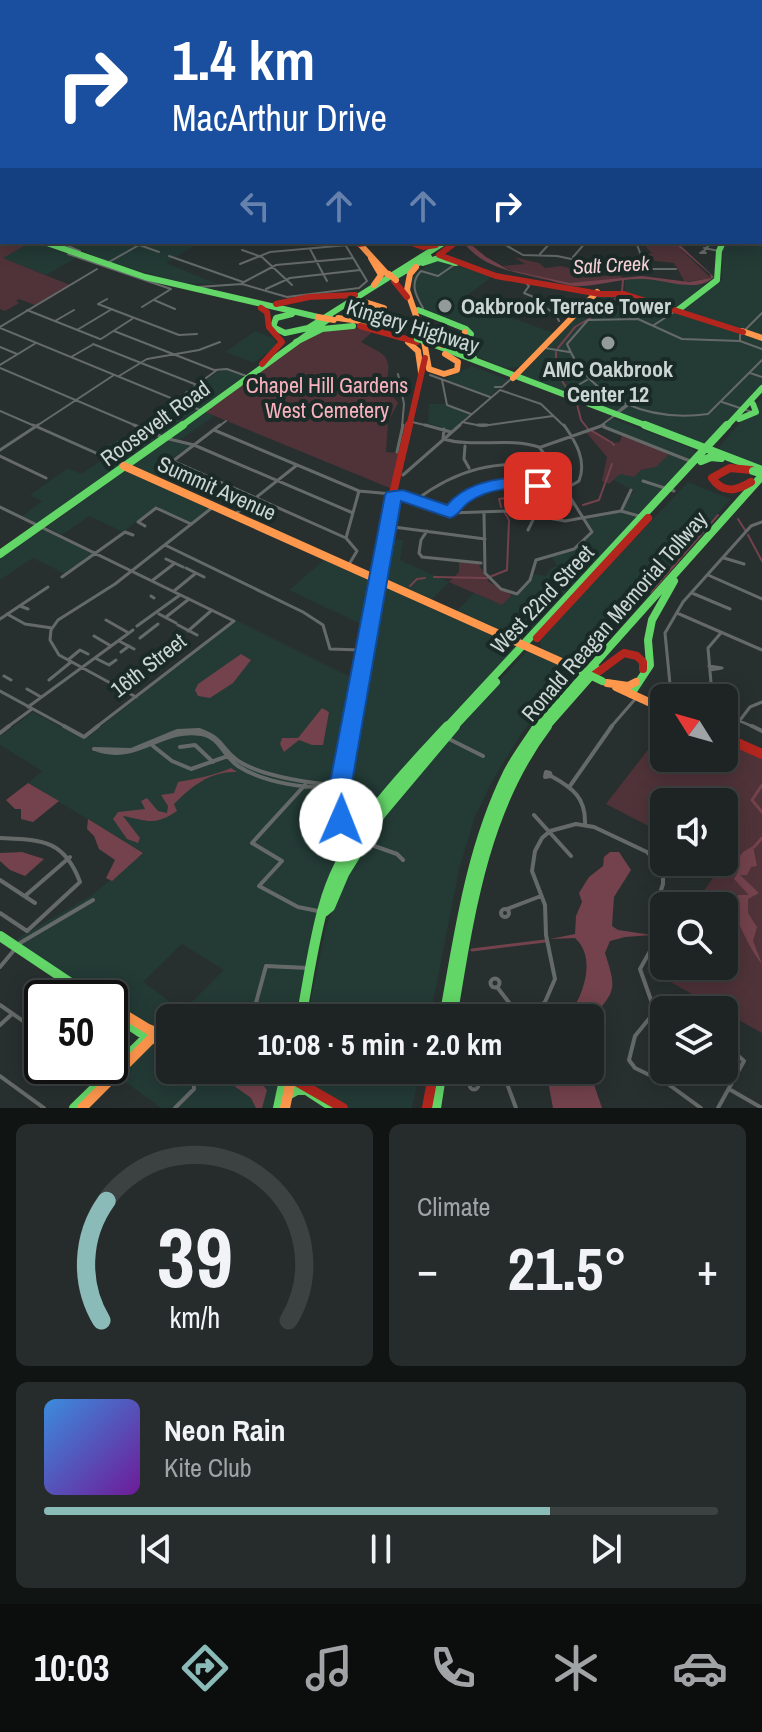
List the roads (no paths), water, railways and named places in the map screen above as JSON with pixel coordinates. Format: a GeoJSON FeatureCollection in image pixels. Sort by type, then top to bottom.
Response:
{"type":"FeatureCollection","features":[{"type":"Feature","properties":{"kind":"main road","name":"Kingery Highway"},"geometry":{"type":"LineString","coordinates":[[46,244],[116,270],[211,295],[327,317],[516,374],[612,418],[722,456],[759,474]]}},
{"type":"Feature","properties":{"kind":"main road","name":"Kingery Highway"},"geometry":{"type":"LineString","coordinates":[[60,244],[135,273],[376,329],[426,345],[516,374],[570,396],[612,418],[642,424],[704,451]]}},
{"type":"Feature","properties":{"kind":"main road"},"geometry":{"type":"LineString","coordinates":[[235,297],[282,304],[309,297],[348,297],[366,289],[381,275],[362,244]]}},
{"type":"Feature","properties":{"kind":"main road"},"geometry":{"type":"LineString","coordinates":[[416,244],[426,247],[438,244]]}},
{"type":"Feature","properties":{"kind":"main road","name":"Roosevelt Road"},"geometry":{"type":"LineString","coordinates":[[248,377],[366,289],[443,244]]}},
{"type":"Feature","properties":{"kind":"main road","name":"Roosevelt Road"},"geometry":{"type":"LineString","coordinates":[[0,552],[125,466],[327,317],[429,257],[444,244]]}},
{"type":"Feature","properties":{"kind":"main road"},"geometry":{"type":"LineString","coordinates":[[452,261],[439,254],[453,244]]}},
{"type":"Feature","properties":{"kind":"main road"},"geometry":{"type":"LineString","coordinates":[[677,310],[704,286],[717,280],[721,246]]}},
{"type":"Feature","properties":{"kind":"main road"},"geometry":{"type":"LineString","coordinates":[[371,257],[428,318],[466,328],[471,334],[468,354],[499,369]]}},
{"type":"Feature","properties":{"kind":"main road"},"geometry":{"type":"LineString","coordinates":[[346,851],[340,826],[340,787],[386,526],[393,495],[404,470],[407,422],[424,374],[426,345],[406,278],[429,257]]}},
{"type":"Feature","properties":{"kind":"main road"},"geometry":{"type":"LineString","coordinates":[[413,269],[434,258],[498,276],[599,293],[621,291],[742,336],[762,338]]}},
{"type":"Feature","properties":{"kind":"main road"},"geometry":{"type":"LineString","coordinates":[[392,277],[410,303],[421,332],[424,374]]}},
{"type":"Feature","properties":{"kind":"main road"},"geometry":{"type":"LineString","coordinates":[[516,374],[544,347],[567,318],[599,293]]}},
{"type":"Feature","properties":{"kind":"main road"},"geometry":{"type":"LineString","coordinates":[[211,295],[267,312],[269,327],[282,342],[262,364]]}},
{"type":"Feature","properties":{"kind":"main road"},"geometry":{"type":"LineString","coordinates":[[365,302],[380,305],[385,312],[383,317],[372,322],[327,317],[365,302]]}},
{"type":"Feature","properties":{"kind":"main road"},"geometry":{"type":"LineString","coordinates":[[296,342],[316,331],[338,325],[376,329]]}},
{"type":"Feature","properties":{"kind":"main road"},"geometry":{"type":"LineString","coordinates":[[398,336],[418,351],[424,374]]}},
{"type":"Feature","properties":{"kind":"main road","name":"West 22nd Street"},"geometry":{"type":"LineString","coordinates":[[357,839],[364,822],[404,773],[526,647],[762,388]]}},
{"type":"Feature","properties":{"kind":"main road","name":"West 22nd Street"},"geometry":{"type":"LineString","coordinates":[[746,407],[762,395]]}},
{"type":"Feature","properties":{"kind":"main road","name":"Summit Avenue"},"geometry":{"type":"LineString","coordinates":[[125,466],[650,702]]}},
{"type":"Feature","properties":{"kind":"main road","name":"Ronald Reagan Memorial Tollway"},"geometry":{"type":"LineString","coordinates":[[446,1004],[470,872],[501,786],[545,716],[690,556],[759,474]]}},
{"type":"Feature","properties":{"kind":"main road","name":"Ronald Reagan Memorial Tollway"},"geometry":{"type":"LineString","coordinates":[[455,1004],[477,882],[494,823],[533,746],[574,694],[674,581],[759,474]]}},
{"type":"Feature","properties":{"kind":"main road","name":"West 22nd Street"},"geometry":{"type":"LineString","coordinates":[[526,647],[645,518]]}},
{"type":"Feature","properties":{"kind":"main road"},"geometry":{"type":"LineString","coordinates":[[632,694],[650,665],[645,635],[648,618],[674,581]]}},
{"type":"Feature","properties":{"kind":"main road"},"geometry":{"type":"LineString","coordinates":[[541,634],[539,647],[545,655]]}},
{"type":"Feature","properties":{"kind":"main road"},"geometry":{"type":"LineString","coordinates":[[574,694],[621,653],[632,653],[643,662],[632,694]]}},
{"type":"Feature","properties":{"kind":"main road"},"geometry":{"type":"LineString","coordinates":[[604,682],[628,686],[636,682]]}},
{"type":"Feature","properties":{"kind":"main road","name":"West 22nd Street"},"geometry":{"type":"LineString","coordinates":[[357,839],[442,736]]}},
{"type":"Feature","properties":{"kind":"main road"},"geometry":{"type":"LineString","coordinates":[[738,744],[762,754]]}},
{"type":"Feature","properties":{"kind":"main road"},"geometry":{"type":"LineString","coordinates":[[402,785],[404,773]]}},
{"type":"Feature","properties":{"kind":"main road"},"geometry":{"type":"LineString","coordinates":[[340,826],[354,828],[364,822]]}},
{"type":"Feature","properties":{"kind":"main road"},"geometry":{"type":"LineString","coordinates":[[340,826],[357,839]]}},
{"type":"Feature","properties":{"kind":"main road"},"geometry":{"type":"LineString","coordinates":[[304,1004],[330,887],[346,851],[357,839]]}},
{"type":"Feature","properties":{"kind":"main road"},"geometry":{"type":"LineString","coordinates":[[324,912],[330,907],[357,839]]}},
{"type":"Feature","properties":{"kind":"main road"},"geometry":{"type":"LineString","coordinates":[[0,936],[66,980]]}},
{"type":"Feature","properties":{"kind":"main road"},"geometry":{"type":"LineString","coordinates":[[128,1020],[156,1037]]}},
{"type":"Feature","properties":{"kind":"main road"},"geometry":{"type":"LineString","coordinates":[[152,1035],[156,1036]]}},
{"type":"Feature","properties":{"kind":"main road"},"geometry":{"type":"LineString","coordinates":[[128,1057],[152,1035]]}},
{"type":"Feature","properties":{"kind":"main road"},"geometry":{"type":"LineString","coordinates":[[74,1108],[99,1084]]}},
{"type":"Feature","properties":{"kind":"main road"},"geometry":{"type":"LineString","coordinates":[[82,1108],[100,1084]]}},
{"type":"Feature","properties":{"kind":"main road"},"geometry":{"type":"LineString","coordinates":[[278,1108],[284,1084]]}},
{"type":"Feature","properties":{"kind":"main road"},"geometry":{"type":"LineString","coordinates":[[285,1108],[287,1084]]}},
{"type":"Feature","properties":{"kind":"main road"},"geometry":{"type":"LineString","coordinates":[[299,1084],[334,1108]]}},
{"type":"Feature","properties":{"kind":"main road"},"geometry":{"type":"LineString","coordinates":[[303,1084],[343,1108]]}},
{"type":"Feature","properties":{"kind":"main road"},"geometry":{"type":"LineString","coordinates":[[427,1108],[431,1084]]}},
{"type":"Feature","properties":{"kind":"main road"},"geometry":{"type":"LineString","coordinates":[[436,1108],[440,1084]]}},
{"type":"Feature","properties":{"kind":"main road"},"geometry":{"type":"LineString","coordinates":[[288,1095],[306,1090]]}},
{"type":"Feature","properties":{"kind":"street"},"geometry":{"type":"LineString","coordinates":[[46,244],[100,267],[171,289],[142,307]]}},
{"type":"Feature","properties":{"kind":"street"},"geometry":{"type":"LineString","coordinates":[[60,244],[188,286],[242,283],[273,266],[353,258]]}},
{"type":"Feature","properties":{"kind":"street"},"geometry":{"type":"LineString","coordinates":[[240,264],[257,255],[356,244]]}},
{"type":"Feature","properties":{"kind":"street"},"geometry":{"type":"LineString","coordinates":[[503,244],[520,254],[540,254],[614,268],[676,269]]}},
{"type":"Feature","properties":{"kind":"street"},"geometry":{"type":"LineString","coordinates":[[540,254],[549,244]]}},
{"type":"Feature","properties":{"kind":"street"},"geometry":{"type":"LineString","coordinates":[[572,259],[584,244]]}},
{"type":"Feature","properties":{"kind":"street"},"geometry":{"type":"LineString","coordinates":[[637,244],[646,269]]}},
{"type":"Feature","properties":{"kind":"street"},"geometry":{"type":"LineString","coordinates":[[109,262],[139,245],[159,252]]}},
{"type":"Feature","properties":{"kind":"street"},"geometry":{"type":"LineString","coordinates":[[706,245],[721,246]]}},
{"type":"Feature","properties":{"kind":"street"},"geometry":{"type":"LineString","coordinates":[[169,256],[287,297],[366,289],[367,281],[346,246]]}},
{"type":"Feature","properties":{"kind":"street"},"geometry":{"type":"LineString","coordinates":[[310,249],[327,281]]}},
{"type":"Feature","properties":{"kind":"street"},"geometry":{"type":"LineString","coordinates":[[242,250],[257,255],[273,266],[292,285]]}},
{"type":"Feature","properties":{"kind":"street"},"geometry":{"type":"LineString","coordinates":[[423,308],[414,292],[416,276],[421,271],[438,276],[452,261]]}},
{"type":"Feature","properties":{"kind":"street"},"geometry":{"type":"LineString","coordinates":[[0,327],[97,269]]}},
{"type":"Feature","properties":{"kind":"street"},"geometry":{"type":"LineString","coordinates":[[266,289],[285,279],[360,270]]}},
{"type":"Feature","properties":{"kind":"street"},"geometry":{"type":"LineString","coordinates":[[523,283],[529,285],[524,294],[549,299],[556,310],[567,318]]}},
{"type":"Feature","properties":{"kind":"street"},"geometry":{"type":"LineString","coordinates":[[532,306],[536,298]]}},
{"type":"Feature","properties":{"kind":"street"},"geometry":{"type":"LineString","coordinates":[[91,308],[107,299]]}},
{"type":"Feature","properties":{"kind":"street"},"geometry":{"type":"LineString","coordinates":[[154,300],[175,309]]}},
{"type":"Feature","properties":{"kind":"street"},"geometry":{"type":"LineString","coordinates":[[98,304],[179,335],[197,334]]}},
{"type":"Feature","properties":{"kind":"street"},"geometry":{"type":"LineString","coordinates":[[514,308],[532,306],[563,310]]}},
{"type":"Feature","properties":{"kind":"street"},"geometry":{"type":"LineString","coordinates":[[77,330],[112,309]]}},
{"type":"Feature","properties":{"kind":"street"},"geometry":{"type":"LineString","coordinates":[[27,310],[100,339]]}},
{"type":"Feature","properties":{"kind":"street"},"geometry":{"type":"LineString","coordinates":[[55,321],[74,310]]}},
{"type":"Feature","properties":{"kind":"street"},"geometry":{"type":"LineString","coordinates":[[653,326],[677,310]]}},
{"type":"Feature","properties":{"kind":"street"},"geometry":{"type":"LineString","coordinates":[[742,336],[762,313]]}},
{"type":"Feature","properties":{"kind":"street"},"geometry":{"type":"LineString","coordinates":[[559,321],[557,317],[567,318]]}},
{"type":"Feature","properties":{"kind":"street"},"geometry":{"type":"LineString","coordinates":[[71,357],[134,318]]}},
{"type":"Feature","properties":{"kind":"street"},"geometry":{"type":"LineString","coordinates":[[762,349],[742,336],[688,340],[630,318],[588,320],[568,342],[575,366],[588,381],[629,404],[666,415],[693,417],[708,414],[762,360]]}},
{"type":"Feature","properties":{"kind":"street"},"geometry":{"type":"LineString","coordinates":[[0,327],[201,410]]}},
{"type":"Feature","properties":{"kind":"street"},"geometry":{"type":"LineString","coordinates":[[114,331],[217,370],[227,369],[248,377]]}},
{"type":"Feature","properties":{"kind":"street"},"geometry":{"type":"LineString","coordinates":[[478,333],[470,345],[473,355],[516,374],[502,387],[495,387]]}},
{"type":"Feature","properties":{"kind":"street"},"geometry":{"type":"LineString","coordinates":[[0,450],[139,363],[207,348],[220,342]]}},
{"type":"Feature","properties":{"kind":"street"},"geometry":{"type":"LineString","coordinates":[[0,366],[36,343]]}},
{"type":"Feature","properties":{"kind":"street"},"geometry":{"type":"LineString","coordinates":[[93,344],[197,385]]}},
{"type":"Feature","properties":{"kind":"street"},"geometry":{"type":"LineString","coordinates":[[0,347],[17,354]]}},
{"type":"Feature","properties":{"kind":"street"},"geometry":{"type":"LineString","coordinates":[[544,347],[569,351]]}},
{"type":"Feature","properties":{"kind":"street"},"geometry":{"type":"LineString","coordinates":[[0,366],[164,437],[194,445],[353,513]]}},
{"type":"Feature","properties":{"kind":"street"},"geometry":{"type":"LineString","coordinates":[[176,400],[217,370]]}},
{"type":"Feature","properties":{"kind":"street"},"geometry":{"type":"LineString","coordinates":[[750,372],[762,376]]}},
{"type":"Feature","properties":{"kind":"street"},"geometry":{"type":"LineString","coordinates":[[397,452],[407,422],[404,390],[398,374]]}},
{"type":"Feature","properties":{"kind":"street"},"geometry":{"type":"LineString","coordinates":[[424,374],[490,397]]}},
{"type":"Feature","properties":{"kind":"street"},"geometry":{"type":"LineString","coordinates":[[442,380],[446,405],[471,414]]}},
{"type":"Feature","properties":{"kind":"street"},"geometry":{"type":"LineString","coordinates":[[560,392],[588,381]]}},
{"type":"Feature","properties":{"kind":"street"},"geometry":{"type":"LineString","coordinates":[[570,396],[571,391],[588,381]]}},
{"type":"Feature","properties":{"kind":"street"},"geometry":{"type":"LineString","coordinates":[[404,390],[418,390]]}},
{"type":"Feature","properties":{"kind":"street"},"geometry":{"type":"LineString","coordinates":[[404,470],[500,390],[545,406],[583,455],[584,463],[576,484],[565,489],[514,482],[491,485],[461,499],[450,513]]}},
{"type":"Feature","properties":{"kind":"street"},"geometry":{"type":"LineString","coordinates":[[722,401],[746,407]]}},
{"type":"Feature","properties":{"kind":"street"},"geometry":{"type":"LineString","coordinates":[[443,439],[465,446],[518,442],[539,447],[596,427],[629,404]]}},
{"type":"Feature","properties":{"kind":"street","name":"Summit Avenue"},"geometry":{"type":"LineString","coordinates":[[0,411],[125,466]]}},
{"type":"Feature","properties":{"kind":"street"},"geometry":{"type":"LineString","coordinates":[[512,414],[515,423]]}},
{"type":"Feature","properties":{"kind":"street"},"geometry":{"type":"LineString","coordinates":[[462,422],[482,426],[554,416]]}},
{"type":"Feature","properties":{"kind":"street"},"geometry":{"type":"LineString","coordinates":[[612,418],[704,451]]}},
{"type":"Feature","properties":{"kind":"street"},"geometry":{"type":"LineString","coordinates":[[226,421],[173,461],[346,538],[357,548],[348,566]]}},
{"type":"Feature","properties":{"kind":"street"},"geometry":{"type":"LineString","coordinates":[[407,422],[451,432]]}},
{"type":"Feature","properties":{"kind":"street"},"geometry":{"type":"LineString","coordinates":[[214,430],[359,491],[416,500],[450,513],[508,511],[558,521],[621,511],[645,518]]}},
{"type":"Feature","properties":{"kind":"street"},"geometry":{"type":"LineString","coordinates":[[443,439],[444,430]]}},
{"type":"Feature","properties":{"kind":"street"},"geometry":{"type":"LineString","coordinates":[[465,446],[464,459],[469,468]]}},
{"type":"Feature","properties":{"kind":"street"},"geometry":{"type":"LineString","coordinates":[[538,486],[548,457],[539,447]]}},
{"type":"Feature","properties":{"kind":"street"},"geometry":{"type":"LineString","coordinates":[[0,456],[46,478]]}},
{"type":"Feature","properties":{"kind":"street"},"geometry":{"type":"LineString","coordinates":[[416,500],[440,480],[469,468],[506,462],[547,467]]}},
{"type":"Feature","properties":{"kind":"street"},"geometry":{"type":"LineString","coordinates":[[234,515],[297,465]]}},
{"type":"Feature","properties":{"kind":"street"},"geometry":{"type":"LineString","coordinates":[[643,481],[671,490]]}},
{"type":"Feature","properties":{"kind":"street"},"geometry":{"type":"LineString","coordinates":[[484,513],[482,563],[485,576],[490,582],[517,594],[530,580],[536,560],[571,551],[587,539],[592,530],[565,489]]}},
{"type":"Feature","properties":{"kind":"street"},"geometry":{"type":"LineString","coordinates":[[621,511],[631,490]]}},
{"type":"Feature","properties":{"kind":"street"},"geometry":{"type":"LineString","coordinates":[[346,538],[359,491]]}},
{"type":"Feature","properties":{"kind":"street"},"geometry":{"type":"LineString","coordinates":[[136,697],[69,661],[52,647],[52,628],[63,615],[132,571],[214,506]]}},
{"type":"Feature","properties":{"kind":"street"},"geometry":{"type":"LineString","coordinates":[[0,507],[212,610],[188,631]]}},
{"type":"Feature","properties":{"kind":"street"},"geometry":{"type":"LineString","coordinates":[[145,526],[138,522],[156,508],[191,524]]}},
{"type":"Feature","properties":{"kind":"street"},"geometry":{"type":"LineString","coordinates":[[528,530],[535,516]]}},
{"type":"Feature","properties":{"kind":"street"},"geometry":{"type":"LineString","coordinates":[[671,684],[663,637],[692,593],[751,526],[761,524]]}},
{"type":"Feature","properties":{"kind":"street"},"geometry":{"type":"LineString","coordinates":[[386,526],[485,539]]}},
{"type":"Feature","properties":{"kind":"street"},"geometry":{"type":"LineString","coordinates":[[427,531],[421,542],[419,553],[422,557],[482,563]]}},
{"type":"Feature","properties":{"kind":"street"},"geometry":{"type":"LineString","coordinates":[[62,577],[125,532],[133,535]]}},
{"type":"Feature","properties":{"kind":"street"},"geometry":{"type":"LineString","coordinates":[[165,545],[303,612],[323,625],[330,649],[365,650]]}},
{"type":"Feature","properties":{"kind":"street"},"geometry":{"type":"LineString","coordinates":[[724,558],[744,564]]}},
{"type":"Feature","properties":{"kind":"street"},"geometry":{"type":"LineString","coordinates":[[166,559],[204,577]]}},
{"type":"Feature","properties":{"kind":"street"},"geometry":{"type":"LineString","coordinates":[[152,581],[175,563]]}},
{"type":"Feature","properties":{"kind":"street"},"geometry":{"type":"LineString","coordinates":[[174,592],[196,573]]}},
{"type":"Feature","properties":{"kind":"street"},"geometry":{"type":"LineString","coordinates":[[708,575],[762,599]]}},
{"type":"Feature","properties":{"kind":"street"},"geometry":{"type":"LineString","coordinates":[[0,619],[48,587]]}},
{"type":"Feature","properties":{"kind":"street"},"geometry":{"type":"LineString","coordinates":[[41,591],[48,596]]}},
{"type":"Feature","properties":{"kind":"street"},"geometry":{"type":"LineString","coordinates":[[692,593],[730,609]]}},
{"type":"Feature","properties":{"kind":"street"},"geometry":{"type":"LineString","coordinates":[[1,730],[180,595]]}},
{"type":"Feature","properties":{"kind":"street"},"geometry":{"type":"LineString","coordinates":[[166,617],[189,599]]}},
{"type":"Feature","properties":{"kind":"street"},"geometry":{"type":"LineString","coordinates":[[20,606],[28,609]]}},
{"type":"Feature","properties":{"kind":"street","name":"16th Street"},"geometry":{"type":"LineString","coordinates":[[30,708],[84,737],[234,621],[212,610]]}},
{"type":"Feature","properties":{"kind":"street"},"geometry":{"type":"LineString","coordinates":[[677,613],[762,650]]}},
{"type":"Feature","properties":{"kind":"street"},"geometry":{"type":"LineString","coordinates":[[7,614],[25,624],[52,628]]}},
{"type":"Feature","properties":{"kind":"street"},"geometry":{"type":"LineString","coordinates":[[159,614],[197,635]]}},
{"type":"Feature","properties":{"kind":"street"},"geometry":{"type":"LineString","coordinates":[[106,620],[133,630],[150,630]]}},
{"type":"Feature","properties":{"kind":"street"},"geometry":{"type":"LineString","coordinates":[[140,638],[158,624]]}},
{"type":"Feature","properties":{"kind":"street"},"geometry":{"type":"LineString","coordinates":[[710,684],[708,648],[721,632]]}},
{"type":"Feature","properties":{"kind":"street"},"geometry":{"type":"LineString","coordinates":[[94,636],[111,646]]}},
{"type":"Feature","properties":{"kind":"street"},"geometry":{"type":"LineString","coordinates":[[120,642],[131,648],[121,652]]}},
{"type":"Feature","properties":{"kind":"street"},"geometry":{"type":"LineString","coordinates":[[49,680],[80,650],[88,654]]}},
{"type":"Feature","properties":{"kind":"street"},"geometry":{"type":"LineString","coordinates":[[95,658],[109,665],[116,660]]}},
{"type":"Feature","properties":{"kind":"street"},"geometry":{"type":"LineString","coordinates":[[4,676],[11,680]]}},
{"type":"Feature","properties":{"kind":"street"},"geometry":{"type":"LineString","coordinates":[[27,689],[42,697]]}},
{"type":"Feature","properties":{"kind":"street"},"geometry":{"type":"LineString","coordinates":[[0,691],[30,708]]}},
{"type":"Feature","properties":{"kind":"street"},"geometry":{"type":"LineString","coordinates":[[570,786],[632,694]]}},
{"type":"Feature","properties":{"kind":"street"},"geometry":{"type":"LineString","coordinates":[[762,702],[752,706],[739,721],[762,731]]}},
{"type":"Feature","properties":{"kind":"street"},"geometry":{"type":"LineString","coordinates":[[112,753],[136,750],[178,734],[198,732],[225,745],[240,764],[306,784],[340,787]]}},
{"type":"Feature","properties":{"kind":"street"},"geometry":{"type":"LineString","coordinates":[[442,736],[483,756]]}},
{"type":"Feature","properties":{"kind":"street"},"geometry":{"type":"LineString","coordinates":[[152,744],[185,768],[231,755]]}},
{"type":"Feature","properties":{"kind":"street"},"geometry":{"type":"LineString","coordinates":[[180,747],[189,744],[202,748],[213,762]]}},
{"type":"Feature","properties":{"kind":"street"},"geometry":{"type":"LineString","coordinates":[[551,776],[570,786],[586,804],[585,824]]}},
{"type":"Feature","properties":{"kind":"street"},"geometry":{"type":"LineString","coordinates":[[306,784],[252,843],[282,861],[259,886],[298,907],[324,912]]}},
{"type":"Feature","properties":{"kind":"street"},"geometry":{"type":"LineString","coordinates":[[534,815],[571,856]]}},
{"type":"Feature","properties":{"kind":"street"},"geometry":{"type":"LineString","coordinates":[[543,1004],[555,979],[554,960],[546,935],[546,910],[533,877],[533,857],[538,843],[550,831],[585,824],[650,856]]}},
{"type":"Feature","properties":{"kind":"street"},"geometry":{"type":"LineString","coordinates":[[0,838],[38,839],[57,846],[70,857],[80,882],[27,931],[0,913]]}},
{"type":"Feature","properties":{"kind":"street"},"geometry":{"type":"LineString","coordinates":[[357,839],[397,854],[403,860]]}},
{"type":"Feature","properties":{"kind":"street"},"geometry":{"type":"LineString","coordinates":[[25,896],[70,857]]}},
{"type":"Feature","properties":{"kind":"street"},"geometry":{"type":"LineString","coordinates":[[651,996],[640,969],[653,950],[655,904],[663,876]]}},
{"type":"Feature","properties":{"kind":"street"},"geometry":{"type":"LineString","coordinates":[[1,882],[35,903]]}},
{"type":"Feature","properties":{"kind":"street"},"geometry":{"type":"LineString","coordinates":[[507,909],[541,896]]}},
{"type":"Feature","properties":{"kind":"street"},"geometry":{"type":"LineString","coordinates":[[0,967],[17,948],[93,900]]}},
{"type":"Feature","properties":{"kind":"street"},"geometry":{"type":"LineString","coordinates":[[256,1004],[266,966],[311,969]]}},
{"type":"Feature","properties":{"kind":"street"},"geometry":{"type":"LineString","coordinates":[[497,987],[510,1004]]}},
{"type":"Feature","properties":{"kind":"street"},"geometry":{"type":"LineString","coordinates":[[0,1005],[24,1022]]}},
{"type":"Feature","properties":{"kind":"street"},"geometry":{"type":"LineString","coordinates":[[0,1025],[12,1014]]}},
{"type":"Feature","properties":{"kind":"street"},"geometry":{"type":"LineString","coordinates":[[650,1018],[635,1036],[629,1060],[637,1070],[650,1076]]}},
{"type":"Feature","properties":{"kind":"street"},"geometry":{"type":"LineString","coordinates":[[738,1056],[744,1061],[738,1072]]}},
{"type":"Feature","properties":{"kind":"street"},"geometry":{"type":"LineString","coordinates":[[0,1076],[44,1108]]}},
{"type":"Feature","properties":{"kind":"street"},"geometry":{"type":"LineString","coordinates":[[175,1108],[194,1089],[194,1084]]}},
{"type":"Feature","properties":{"kind":"street"},"geometry":{"type":"LineString","coordinates":[[506,1084],[516,1108]]}},
{"type":"Feature","properties":{"kind":"street"},"geometry":{"type":"LineString","coordinates":[[668,1084],[701,1108]]}},
{"type":"Feature","properties":{"kind":"street"},"geometry":{"type":"LineString","coordinates":[[718,1108],[732,1084]]}},
{"type":"Feature","properties":{"kind":"street"},"geometry":{"type":"LineString","coordinates":[[729,1089],[762,1108]]}},
{"type":"Feature","properties":{"kind":"waterway","name":"Salt Creek"},"geometry":{"type":"LineString","coordinates":[[622,291],[623,280]]}},
{"type":"Feature","properties":{"kind":"waterway"},"geometry":{"type":"LineString","coordinates":[[558,348],[575,327],[609,307],[616,298]]}},
{"type":"Feature","properties":{"kind":"waterway"},"geometry":{"type":"LineString","coordinates":[[556,352],[556,371]]}},
{"type":"Feature","properties":{"kind":"waterway"},"geometry":{"type":"LineString","coordinates":[[557,373],[568,390]]}},
{"type":"Feature","properties":{"kind":"waterway"},"geometry":{"type":"LineString","coordinates":[[577,404],[581,420],[588,429]]}},
{"type":"Feature","properties":{"kind":"waterway"},"geometry":{"type":"LineString","coordinates":[[592,431],[609,441]]}},
{"type":"Feature","properties":{"kind":"waterway"},"geometry":{"type":"LineString","coordinates":[[611,442],[614,445]]}},
{"type":"Feature","properties":{"kind":"waterway"},"geometry":{"type":"LineString","coordinates":[[583,505],[599,500],[612,464]]}},
{"type":"Feature","properties":{"kind":"waterway"},"geometry":{"type":"LineString","coordinates":[[501,507],[499,499],[521,496],[574,505]]}},
{"type":"Feature","properties":{"kind":"waterway"},"geometry":{"type":"LineString","coordinates":[[487,578],[507,570],[509,520],[505,513]]}},
{"type":"Feature","properties":{"kind":"waterway"},"geometry":{"type":"LineString","coordinates":[[644,594],[651,592],[718,515]]}},
{"type":"Feature","properties":{"kind":"waterway"},"geometry":{"type":"LineString","coordinates":[[738,519],[745,530]]}},
{"type":"Feature","properties":{"kind":"waterway"},"geometry":{"type":"LineString","coordinates":[[748,535],[762,561]]}},
{"type":"Feature","properties":{"kind":"waterway"},"geometry":{"type":"LineString","coordinates":[[434,577],[485,578]]}},
{"type":"Feature","properties":{"kind":"waterway"},"geometry":{"type":"LineString","coordinates":[[410,586],[417,579],[425,578]]}},
{"type":"Feature","properties":{"kind":"waterway"},"geometry":{"type":"LineString","coordinates":[[762,785],[752,800],[762,812]]}},
{"type":"Feature","properties":{"kind":"waterway"},"geometry":{"type":"LineString","coordinates":[[754,847],[762,838]]}},
{"type":"Feature","properties":{"kind":"waterway"},"geometry":{"type":"LineString","coordinates":[[472,950],[545,941]]}},
{"type":"Feature","properties":{"kind":"place","name":"Oakbrook Terrace Tower"},"geometry":{"type":"Point","coordinates":[445,306]}},
{"type":"Feature","properties":{"kind":"place","name":"AMC Oakbrook Center 12"},"geometry":{"type":"Point","coordinates":[608,343]}},
{"type":"Feature","properties":{"kind":"park label","name":"Chapel Hill Gardens West Cemetery"},"geometry":{"type":"Point","coordinates":[327,398]}}]}
